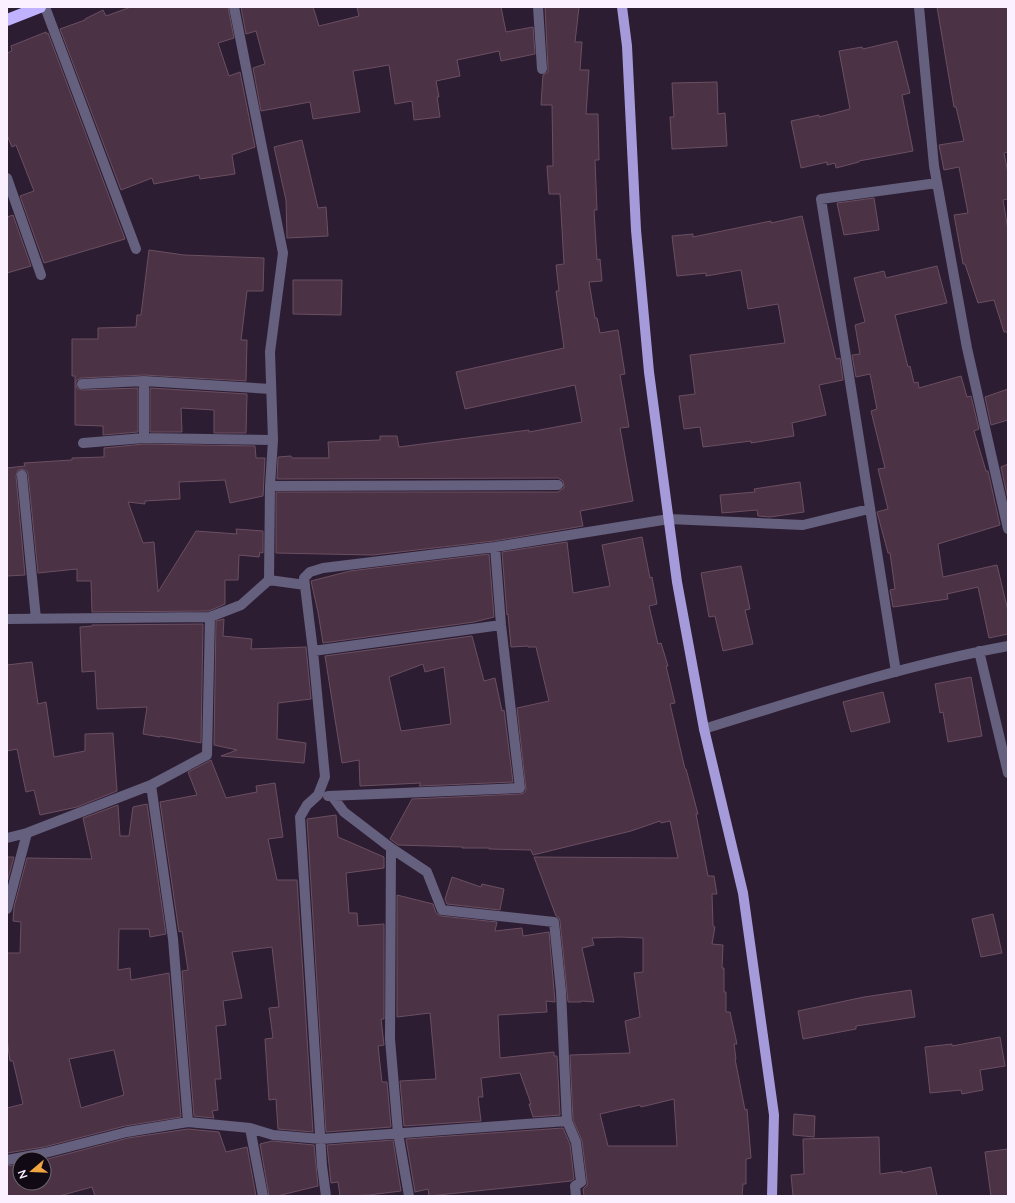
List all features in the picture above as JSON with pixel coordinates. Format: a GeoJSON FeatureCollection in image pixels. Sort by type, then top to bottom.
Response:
{"type":"FeatureCollection","features":[{"type":"Feature","properties":{"kind":"highway"},"geometry":{"type":"LineString","coordinates":[[7,20],[40,7]]}},
{"type":"Feature","properties":{"kind":"main road"},"geometry":{"type":"LineString","coordinates":[[622,7],[627,46],[638,254],[649,372],[677,582],[704,729],[743,893],[774,1115],[772,1196]]}},
{"type":"Feature","properties":{"kind":"street"},"geometry":{"type":"LineString","coordinates":[[45,7],[136,249]]}},
{"type":"Feature","properties":{"kind":"street"},"geometry":{"type":"LineString","coordinates":[[7,619],[210,617],[241,605],[268,580],[270,486],[273,440],[270,352],[283,253],[234,7]]}},
{"type":"Feature","properties":{"kind":"street"},"geometry":{"type":"LineString","coordinates":[[538,7],[542,69]]}},
{"type":"Feature","properties":{"kind":"street"},"geometry":{"type":"LineString","coordinates":[[919,7],[937,184],[967,348],[1008,528]]}},
{"type":"Feature","properties":{"kind":"street"},"geometry":{"type":"LineString","coordinates":[[7,178],[41,275]]}},
{"type":"Feature","properties":{"kind":"street"},"geometry":{"type":"LineString","coordinates":[[896,672],[821,200],[937,184]]}},
{"type":"Feature","properties":{"kind":"street"},"geometry":{"type":"LineString","coordinates":[[82,384],[144,381],[271,389]]}},
{"type":"Feature","properties":{"kind":"street"},"geometry":{"type":"LineString","coordinates":[[144,381],[144,438]]}},
{"type":"Feature","properties":{"kind":"street"},"geometry":{"type":"LineString","coordinates":[[83,444],[144,438],[273,440]]}},
{"type":"Feature","properties":{"kind":"street"},"geometry":{"type":"LineString","coordinates":[[22,475],[36,619]]}},
{"type":"Feature","properties":{"kind":"street"},"geometry":{"type":"LineString","coordinates":[[270,486],[558,485]]}},
{"type":"Feature","properties":{"kind":"street"},"geometry":{"type":"LineString","coordinates":[[326,1196],[300,817],[307,805],[318,796],[325,777],[313,651],[304,578],[310,572],[322,568],[495,548],[668,519],[802,525],[869,509]]}},
{"type":"Feature","properties":{"kind":"street"},"geometry":{"type":"LineString","coordinates":[[318,796],[520,788],[501,625],[495,548]]}},
{"type":"Feature","properties":{"kind":"street"},"geometry":{"type":"LineString","coordinates":[[268,580],[305,585]]}},
{"type":"Feature","properties":{"kind":"street"},"geometry":{"type":"LineString","coordinates":[[7,838],[27,833],[151,785],[207,755],[210,617]]}},
{"type":"Feature","properties":{"kind":"street"},"geometry":{"type":"LineString","coordinates":[[313,651],[501,625]]}},
{"type":"Feature","properties":{"kind":"street"},"geometry":{"type":"LineString","coordinates":[[704,729],[869,678],[979,651],[1008,646]]}},
{"type":"Feature","properties":{"kind":"street"},"geometry":{"type":"LineString","coordinates":[[979,651],[1008,773]]}},
{"type":"Feature","properties":{"kind":"street"},"geometry":{"type":"LineString","coordinates":[[151,785],[173,938],[188,1122]]}},
{"type":"Feature","properties":{"kind":"street"},"geometry":{"type":"LineString","coordinates":[[332,796],[344,812],[391,848],[427,872],[442,910],[554,922],[561,991],[567,1121],[576,1142],[580,1175],[580,1182],[575,1186],[576,1196]]}},
{"type":"Feature","properties":{"kind":"street"},"geometry":{"type":"LineString","coordinates":[[7,909],[27,833]]}},
{"type":"Feature","properties":{"kind":"street"},"geometry":{"type":"LineString","coordinates":[[391,848],[390,1039],[398,1133],[409,1196]]}},
{"type":"Feature","properties":{"kind":"street"},"geometry":{"type":"LineString","coordinates":[[7,1160],[45,1153],[127,1132],[188,1122],[250,1128],[273,1135],[321,1139],[567,1121]]}},
{"type":"Feature","properties":{"kind":"street"},"geometry":{"type":"LineString","coordinates":[[250,1128],[263,1196]]}},
{"type":"Feature","properties":{"kind":"building"},"geometry":{"type":"Polygon","coordinates":[[[131,7],[228,7],[234,38],[218,43],[229,76],[240,72],[255,147],[232,155],[235,174],[200,179],[199,175],[154,184],[152,178],[121,190],[60,29],[85,20],[103,10],[106,16],[131,7]]]}},
{"type":"Feature","properties":{"kind":"building"},"geometry":{"type":"Polygon","coordinates":[[[241,7],[313,7],[319,26],[359,16],[357,7],[501,7],[506,32],[533,27],[535,54],[501,61],[499,51],[457,60],[460,76],[436,81],[439,97],[437,97],[440,117],[414,120],[412,101],[395,104],[389,65],[353,71],[360,112],[313,119],[310,102],[261,111],[253,68],[265,64],[256,31],[246,34],[241,7]]]}},
{"type":"Feature","properties":{"kind":"building"},"geometry":{"type":"Polygon","coordinates":[[[545,7],[579,7],[575,42],[582,42],[580,70],[589,70],[586,114],[598,114],[599,160],[595,160],[597,210],[594,210],[597,260],[600,259],[602,281],[589,282],[595,318],[597,318],[600,333],[618,330],[625,374],[620,375],[629,427],[620,428],[633,501],[580,511],[583,526],[494,541],[373,555],[276,553],[276,492],[558,492],[564,488],[563,481],[558,478],[277,479],[278,457],[291,456],[292,458],[329,458],[328,442],[380,440],[380,436],[397,436],[399,447],[529,430],[529,432],[582,422],[575,385],[465,409],[456,372],[564,348],[556,291],[559,291],[556,265],[564,264],[560,194],[549,194],[547,166],[553,166],[552,105],[541,105],[543,75],[548,72],[545,7]]]}},
{"type":"Feature","properties":{"kind":"building"},"geometry":{"type":"Polygon","coordinates":[[[937,7],[1008,7],[1008,152],[1004,153],[1008,173],[1008,199],[1003,200],[1008,230],[1008,332],[1004,332],[994,300],[978,303],[965,264],[963,264],[954,215],[968,213],[959,167],[944,170],[939,145],[964,141],[956,107],[954,107],[937,7]]]}},
{"type":"Feature","properties":{"kind":"building"},"geometry":{"type":"Polygon","coordinates":[[[46,32],[46,34],[48,33],[125,239],[44,263],[20,196],[34,191],[16,145],[12,147],[7,135],[7,53],[12,51],[11,46],[46,32]]]}},
{"type":"Feature","properties":{"kind":"building"},"geometry":{"type":"Polygon","coordinates":[[[897,41],[910,93],[902,95],[913,151],[859,161],[836,168],[835,163],[827,165],[827,162],[801,168],[791,121],[819,115],[819,117],[850,109],[839,51],[862,47],[863,49],[897,41]]]}},
{"type":"Feature","properties":{"kind":"building"},"geometry":{"type":"Polygon","coordinates":[[[717,82],[718,114],[725,113],[727,146],[672,149],[670,117],[674,117],[672,83],[717,82]]]}},
{"type":"Feature","properties":{"kind":"building"},"geometry":{"type":"Polygon","coordinates":[[[302,140],[318,208],[326,207],[328,236],[287,238],[286,200],[274,147],[302,140]]]}},
{"type":"Feature","properties":{"kind":"building"},"geometry":{"type":"Polygon","coordinates":[[[874,198],[879,230],[844,235],[837,203],[874,198]]]}},
{"type":"Feature","properties":{"kind":"building"},"geometry":{"type":"Polygon","coordinates":[[[13,215],[31,266],[7,273],[7,217],[13,215]]]}},
{"type":"Feature","properties":{"kind":"building"},"geometry":{"type":"Polygon","coordinates":[[[802,216],[836,359],[840,358],[843,380],[819,385],[826,415],[792,423],[794,436],[751,443],[751,441],[703,447],[700,427],[684,429],[679,396],[695,394],[690,355],[785,343],[778,304],[748,309],[741,270],[706,276],[706,273],[677,276],[672,236],[693,234],[693,237],[802,216]]]}},
{"type":"Feature","properties":{"kind":"building"},"geometry":{"type":"Polygon","coordinates":[[[149,250],[184,255],[264,258],[263,291],[247,291],[241,340],[247,340],[246,381],[144,375],[81,378],[76,381],[76,384],[77,388],[82,390],[138,388],[138,432],[103,435],[103,426],[75,425],[75,376],[72,376],[72,339],[98,339],[98,328],[136,327],[137,315],[141,315],[149,250]]]}},
{"type":"Feature","properties":{"kind":"building"},"geometry":{"type":"Polygon","coordinates":[[[937,266],[947,303],[895,315],[908,367],[910,366],[914,383],[918,382],[919,388],[961,376],[967,397],[971,396],[979,429],[974,431],[986,471],[988,471],[1000,525],[938,544],[943,577],[997,565],[1008,611],[1008,634],[989,638],[978,587],[947,594],[948,599],[893,607],[890,590],[895,589],[890,553],[888,553],[877,512],[888,509],[878,469],[885,468],[871,411],[877,409],[870,374],[856,377],[852,355],[860,354],[855,325],[865,322],[854,278],[884,271],[886,278],[937,266]]]}},
{"type":"Feature","properties":{"kind":"building"},"geometry":{"type":"Polygon","coordinates":[[[293,280],[342,280],[341,315],[293,314],[293,280]]]}},
{"type":"Feature","properties":{"kind":"building"},"geometry":{"type":"Polygon","coordinates":[[[150,388],[247,394],[246,433],[214,433],[214,410],[181,408],[182,432],[150,432],[150,388]]]}},
{"type":"Feature","properties":{"kind":"building"},"geometry":{"type":"Polygon","coordinates":[[[1008,389],[1008,420],[991,425],[985,397],[1008,389]]]}},
{"type":"Feature","properties":{"kind":"building"},"geometry":{"type":"Polygon","coordinates":[[[144,444],[255,446],[256,458],[265,458],[263,496],[230,503],[225,480],[179,482],[180,499],[145,501],[145,504],[128,502],[143,543],[154,542],[158,592],[196,531],[237,534],[236,529],[263,531],[263,553],[260,552],[259,557],[239,555],[238,580],[225,580],[225,604],[209,611],[92,612],[91,581],[77,581],[77,569],[38,573],[28,474],[27,471],[22,469],[18,470],[16,476],[25,575],[7,576],[7,468],[25,466],[24,463],[72,460],[72,458],[104,457],[104,448],[144,444]]]}},
{"type":"Feature","properties":{"kind":"building"},"geometry":{"type":"Polygon","coordinates":[[[1008,464],[1008,500],[1001,467],[1008,464]]]}},
{"type":"Feature","properties":{"kind":"building"},"geometry":{"type":"Polygon","coordinates":[[[800,482],[804,512],[770,517],[758,516],[757,510],[722,513],[720,495],[755,492],[754,489],[800,482]]]}},
{"type":"Feature","properties":{"kind":"building"},"geometry":{"type":"Polygon","coordinates":[[[642,537],[650,578],[652,577],[657,604],[649,606],[658,644],[661,643],[668,666],[666,666],[675,703],[670,704],[685,769],[698,814],[696,814],[708,876],[714,876],[717,894],[712,894],[713,926],[715,927],[712,944],[723,945],[722,968],[724,968],[726,1012],[730,1012],[737,1044],[734,1044],[735,1059],[745,1110],[747,1109],[751,1158],[746,1159],[746,1184],[743,1184],[742,1196],[584,1196],[583,1189],[587,1185],[587,1181],[582,1141],[573,1120],[570,1055],[630,1053],[625,1021],[640,1017],[634,973],[643,972],[643,938],[592,938],[594,945],[582,948],[594,1002],[568,1002],[560,921],[556,916],[534,857],[678,858],[670,821],[661,823],[660,821],[631,831],[533,855],[531,850],[398,845],[390,839],[412,799],[524,793],[526,790],[517,708],[549,701],[536,647],[511,647],[502,552],[567,542],[573,593],[610,586],[602,545],[642,537]],[[674,1099],[641,1107],[640,1105],[600,1114],[608,1146],[677,1146],[674,1099]]]}},
{"type":"Feature","properties":{"kind":"building"},"geometry":{"type":"Polygon","coordinates":[[[489,554],[494,617],[474,622],[323,643],[311,581],[350,571],[489,554]]]}},
{"type":"Feature","properties":{"kind":"building"},"geometry":{"type":"Polygon","coordinates":[[[741,566],[750,609],[745,610],[753,644],[723,651],[715,616],[709,617],[701,573],[741,566]]]}},
{"type":"Feature","properties":{"kind":"building"},"geometry":{"type":"Polygon","coordinates":[[[224,619],[223,636],[252,639],[251,649],[306,647],[311,699],[278,703],[277,739],[306,743],[304,763],[221,756],[237,750],[214,745],[216,621],[224,619]]]}},
{"type":"Feature","properties":{"kind":"building"},"geometry":{"type":"Polygon","coordinates":[[[203,624],[201,743],[143,734],[147,707],[97,709],[95,671],[82,672],[80,627],[92,625],[203,624]]]}},
{"type":"Feature","properties":{"kind":"building"},"geometry":{"type":"Polygon","coordinates":[[[472,636],[484,681],[495,678],[502,711],[504,710],[513,782],[419,786],[421,783],[360,786],[359,760],[342,763],[325,656],[472,636]],[[423,664],[389,677],[401,731],[451,724],[444,667],[425,672],[423,664]]]}},
{"type":"Feature","properties":{"kind":"building"},"geometry":{"type":"Polygon","coordinates":[[[32,662],[38,704],[46,702],[54,757],[85,751],[85,734],[113,733],[117,791],[77,807],[40,815],[34,790],[26,792],[17,749],[7,751],[7,665],[32,662]]]}},
{"type":"Feature","properties":{"kind":"building"},"geometry":{"type":"Polygon","coordinates":[[[971,677],[982,736],[948,742],[943,712],[940,713],[935,684],[971,677]]]}},
{"type":"Feature","properties":{"kind":"building"},"geometry":{"type":"Polygon","coordinates":[[[883,692],[890,722],[851,732],[843,702],[883,692]]]}},
{"type":"Feature","properties":{"kind":"building"},"geometry":{"type":"Polygon","coordinates":[[[211,760],[226,798],[257,792],[256,786],[275,783],[283,837],[268,839],[277,880],[297,880],[313,1132],[278,1129],[276,1099],[269,1100],[265,1039],[273,1038],[269,1008],[279,1007],[272,947],[232,952],[242,998],[223,1001],[226,1025],[216,1026],[221,1079],[215,1079],[218,1110],[212,1111],[214,1118],[194,1116],[182,971],[188,970],[182,931],[179,932],[160,802],[197,795],[188,772],[211,760]]]}},
{"type":"Feature","properties":{"kind":"building"},"geometry":{"type":"Polygon","coordinates":[[[147,804],[166,934],[150,937],[149,929],[119,929],[118,970],[130,968],[131,980],[169,973],[181,1117],[125,1126],[44,1147],[7,1153],[7,1108],[23,1104],[13,1061],[10,1061],[7,1039],[7,953],[20,953],[21,922],[13,921],[14,907],[27,858],[92,859],[83,818],[118,805],[120,836],[129,836],[133,807],[147,804]],[[114,1050],[69,1059],[81,1108],[124,1095],[114,1050]]]}},
{"type":"Feature","properties":{"kind":"building"},"geometry":{"type":"Polygon","coordinates":[[[336,815],[338,837],[384,857],[384,868],[346,873],[349,913],[357,913],[358,926],[384,924],[384,1019],[381,1019],[384,1045],[378,1046],[382,1082],[387,1082],[391,1127],[326,1132],[307,819],[336,815]]]}},
{"type":"Feature","properties":{"kind":"building"},"geometry":{"type":"Polygon","coordinates":[[[7,857],[14,857],[7,883],[7,857]]]}},
{"type":"Feature","properties":{"kind":"building"},"geometry":{"type":"Polygon","coordinates":[[[452,877],[481,887],[482,884],[504,889],[500,910],[447,904],[445,899],[452,877]]]}},
{"type":"Feature","properties":{"kind":"building"},"geometry":{"type":"Polygon","coordinates":[[[397,895],[433,904],[436,913],[441,916],[497,922],[495,931],[522,928],[523,936],[549,932],[555,1002],[546,1001],[547,1012],[498,1015],[500,1058],[554,1052],[554,1056],[557,1056],[560,1115],[533,1117],[529,1104],[531,1104],[520,1073],[481,1078],[483,1097],[478,1097],[481,1121],[404,1126],[400,1081],[436,1079],[430,1013],[397,1017],[397,895]]]}},
{"type":"Feature","properties":{"kind":"building"},"geometry":{"type":"Polygon","coordinates":[[[993,914],[1002,953],[981,957],[972,919],[993,914]]]}},
{"type":"Feature","properties":{"kind":"building"},"geometry":{"type":"Polygon","coordinates":[[[911,990],[915,1017],[856,1026],[856,1029],[803,1039],[798,1011],[864,997],[911,990]]]}},
{"type":"Feature","properties":{"kind":"building"},"geometry":{"type":"Polygon","coordinates":[[[1000,1037],[1005,1066],[980,1070],[983,1090],[962,1094],[961,1090],[930,1093],[925,1047],[952,1044],[952,1046],[1000,1037]]]}},
{"type":"Feature","properties":{"kind":"building"},"geometry":{"type":"Polygon","coordinates":[[[794,1114],[815,1116],[814,1137],[793,1135],[794,1114]]]}},
{"type":"Feature","properties":{"kind":"building"},"geometry":{"type":"Polygon","coordinates":[[[563,1128],[570,1144],[574,1179],[571,1181],[429,1196],[428,1189],[415,1192],[406,1139],[563,1128]]]}},
{"type":"Feature","properties":{"kind":"building"},"geometry":{"type":"Polygon","coordinates":[[[188,1129],[219,1132],[226,1152],[247,1147],[256,1196],[95,1196],[92,1187],[59,1196],[7,1196],[7,1166],[12,1165],[12,1191],[52,1191],[52,1158],[128,1138],[188,1129]]]}},
{"type":"Feature","properties":{"kind":"building"},"geometry":{"type":"Polygon","coordinates":[[[879,1137],[880,1174],[902,1171],[902,1173],[931,1167],[937,1196],[793,1196],[791,1175],[804,1174],[803,1139],[879,1137]]]}},
{"type":"Feature","properties":{"kind":"building"},"geometry":{"type":"Polygon","coordinates":[[[393,1140],[401,1191],[369,1195],[340,1196],[338,1182],[331,1183],[327,1145],[393,1140]]]}},
{"type":"Feature","properties":{"kind":"building"},"geometry":{"type":"Polygon","coordinates":[[[272,1141],[314,1145],[318,1186],[277,1196],[269,1196],[260,1144],[272,1141]]]}},
{"type":"Feature","properties":{"kind":"building"},"geometry":{"type":"Polygon","coordinates":[[[1008,1149],[1008,1196],[991,1196],[985,1152],[1008,1149]]]}}]}
